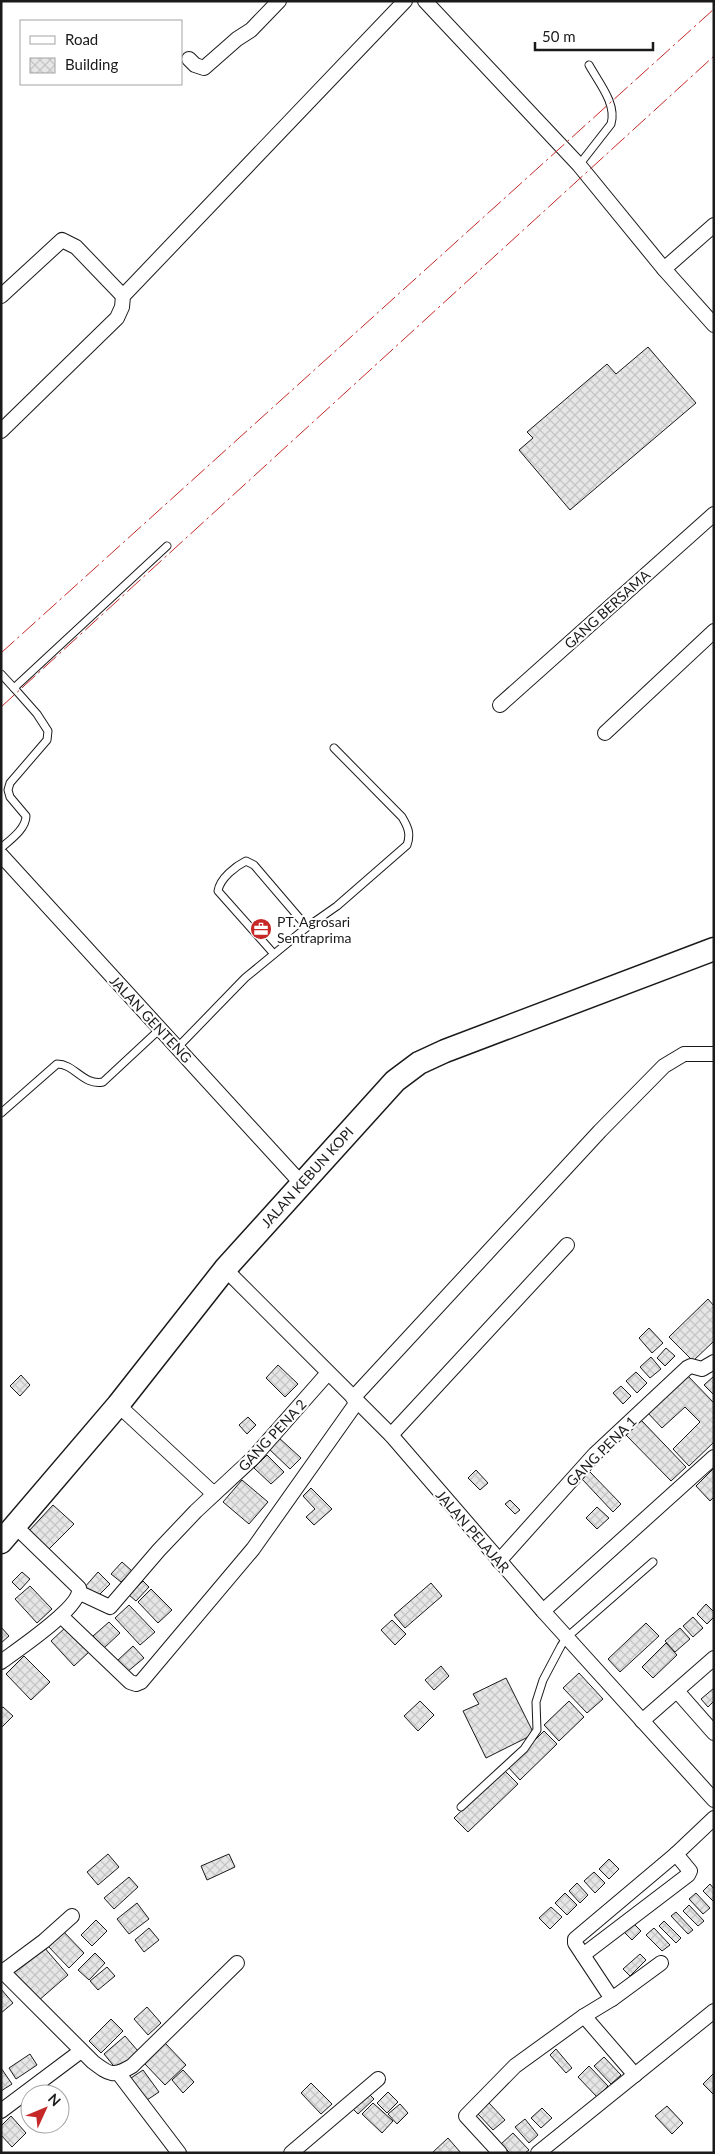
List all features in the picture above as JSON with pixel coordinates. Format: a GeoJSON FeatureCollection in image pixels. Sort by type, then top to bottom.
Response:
{"type":"FeatureCollection","features":[{"type":"Feature","properties":{"kind":"main road","name":"JALAN KEBUN KOPI"},"geometry":{"type":"LineString","coordinates":[[8,1534],[118,1405],[225,1269],[395,1081],[419,1063],[446,1051],[714,949]]}},
{"type":"Feature","properties":{"kind":"street"},"geometry":{"type":"LineString","coordinates":[[189,59],[194,65],[204,68],[237,39],[251,30],[279,1]]}},
{"type":"Feature","properties":{"kind":"street"},"geometry":{"type":"LineString","coordinates":[[1,431],[117,318],[122,307],[123,296],[405,1]]}},
{"type":"Feature","properties":{"kind":"street"},"geometry":{"type":"LineString","coordinates":[[425,1],[579,165],[664,269],[714,325]]}},
{"type":"Feature","properties":{"kind":"street"},"geometry":{"type":"LineString","coordinates":[[664,269],[714,225]]}},
{"type":"Feature","properties":{"kind":"street"},"geometry":{"type":"LineString","coordinates":[[1,296],[62,240],[76,247],[123,296]]}},
{"type":"Feature","properties":{"kind":"street","name":"GANG BERSAMA"},"geometry":{"type":"LineString","coordinates":[[500,704],[714,514]]}},
{"type":"Feature","properties":{"kind":"street"},"geometry":{"type":"LineString","coordinates":[[605,733],[714,631]]}},
{"type":"Feature","properties":{"kind":"street","name":"JALAN GENTENG"},"geometry":{"type":"LineString","coordinates":[[1,855],[301,1183]]}},
{"type":"Feature","properties":{"kind":"street"},"geometry":{"type":"LineString","coordinates":[[61,1616],[130,1682],[136,1684],[141,1682],[253,1549],[355,1400],[587,1145],[664,1066],[684,1054],[714,1054]]}},
{"type":"Feature","properties":{"kind":"street"},"geometry":{"type":"LineString","coordinates":[[390,1435],[567,1245]]}},
{"type":"Feature","properties":{"kind":"street","name":"JALAN PELAJAR"},"geometry":{"type":"LineString","coordinates":[[225,1269],[390,1435],[566,1638],[714,1800]]}},
{"type":"Feature","properties":{"kind":"street","name":"GANG PENA 1"},"geometry":{"type":"LineString","coordinates":[[499,1561],[595,1454],[687,1368],[691,1366],[702,1369],[714,1362]]}},
{"type":"Feature","properties":{"kind":"street","name":"GANG PENA 2"},"geometry":{"type":"LineString","coordinates":[[80,1593],[110,1607],[160,1550],[214,1494],[253,1458],[328,1374]]}},
{"type":"Feature","properties":{"kind":"street"},"geometry":{"type":"LineString","coordinates":[[118,1405],[214,1494]]}},
{"type":"Feature","properties":{"kind":"street"},"geometry":{"type":"LineString","coordinates":[[543,1611],[714,1457]]}},
{"type":"Feature","properties":{"kind":"street"},"geometry":{"type":"LineString","coordinates":[[1,1662],[61,1616],[78,1598],[80,1593],[79,1588],[8,1534]]}},
{"type":"Feature","properties":{"kind":"street"},"geometry":{"type":"LineString","coordinates":[[642,1721],[714,1658]]}},
{"type":"Feature","properties":{"kind":"street"},"geometry":{"type":"LineString","coordinates":[[677,1691],[714,1734]]}},
{"type":"Feature","properties":{"kind":"street"},"geometry":{"type":"LineString","coordinates":[[612,1999],[583,1956],[575,1939],[676,1854],[714,1818]]}},
{"type":"Feature","properties":{"kind":"street"},"geometry":{"type":"LineString","coordinates":[[583,1956],[688,1876],[690,1871],[676,1854]]}},
{"type":"Feature","properties":{"kind":"street"},"geometry":{"type":"LineString","coordinates":[[72,1916],[44,1941],[2,1971],[80,2051],[108,2073],[119,2074],[132,2066],[237,1963]]}},
{"type":"Feature","properties":{"kind":"street"},"geometry":{"type":"LineString","coordinates":[[500,2153],[466,2116],[515,2066],[584,2016],[612,1999],[661,1962]]}},
{"type":"Feature","properties":{"kind":"street"},"geometry":{"type":"LineString","coordinates":[[538,2153],[714,2011]]}},
{"type":"Feature","properties":{"kind":"street"},"geometry":{"type":"LineString","coordinates":[[584,2016],[635,2075]]}},
{"type":"Feature","properties":{"kind":"street"},"geometry":{"type":"LineString","coordinates":[[1,2111],[80,2051]]}},
{"type":"Feature","properties":{"kind":"street"},"geometry":{"type":"LineString","coordinates":[[119,2074],[179,2153]]}},
{"type":"Feature","properties":{"kind":"street"},"geometry":{"type":"LineString","coordinates":[[291,2153],[378,2079]]}},
{"type":"Feature","properties":{"kind":"lane"},"geometry":{"type":"LineString","coordinates":[[579,165],[611,124],[613,117],[610,104],[589,65]]}},
{"type":"Feature","properties":{"kind":"lane"},"geometry":{"type":"LineString","coordinates":[[14,688],[167,546]]}},
{"type":"Feature","properties":{"kind":"lane"},"geometry":{"type":"LineString","coordinates":[[1,674],[37,714],[48,731],[47,740],[10,783],[8,790],[10,797],[26,816],[26,820],[16,834],[1,848]]}},
{"type":"Feature","properties":{"kind":"lane"},"geometry":{"type":"LineString","coordinates":[[177,1048],[245,978],[351,894],[407,845],[410,837],[408,827],[402,817],[334,748]]}},
{"type":"Feature","properties":{"kind":"lane"},"geometry":{"type":"LineString","coordinates":[[274,954],[218,891],[219,884],[238,865],[246,861],[254,865],[308,927]]}},
{"type":"Feature","properties":{"kind":"lane"},"geometry":{"type":"LineString","coordinates":[[1,1113],[57,1064],[67,1066],[88,1082],[97,1083],[108,1080],[160,1029]]}},
{"type":"Feature","properties":{"kind":"lane"},"geometry":{"type":"LineString","coordinates":[[461,1807],[524,1749],[537,1730],[536,1702],[540,1687],[566,1638],[653,1562]]}},
{"type":"Feature","properties":{"kind":"building"},"geometry":{"type":"Polygon","coordinates":[[[648,347],[696,403],[570,510],[519,450],[533,438],[527,432],[607,364],[616,374],[648,347]]]}},
{"type":"Feature","properties":{"kind":"building"},"geometry":{"type":"Polygon","coordinates":[[[708,1299],[714,1306],[714,1341],[693,1361],[669,1337],[708,1299]]]}},
{"type":"Feature","properties":{"kind":"building"},"geometry":{"type":"Polygon","coordinates":[[[649,1328],[663,1343],[652,1353],[639,1338],[649,1328]]]}},
{"type":"Feature","properties":{"kind":"building"},"geometry":{"type":"Polygon","coordinates":[[[666,1348],[675,1356],[665,1366],[657,1358],[666,1348]]]}},
{"type":"Feature","properties":{"kind":"building"},"geometry":{"type":"Polygon","coordinates":[[[651,1357],[661,1369],[650,1378],[640,1367],[651,1357]]]}},
{"type":"Feature","properties":{"kind":"building"},"geometry":{"type":"Polygon","coordinates":[[[278,1365],[298,1384],[285,1397],[266,1378],[278,1365]]]}},
{"type":"Feature","properties":{"kind":"building"},"geometry":{"type":"Polygon","coordinates":[[[636,1372],[647,1383],[637,1393],[626,1381],[636,1372]]]}},
{"type":"Feature","properties":{"kind":"building"},"geometry":{"type":"Polygon","coordinates":[[[21,1375],[30,1385],[20,1396],[10,1386],[21,1375]]]}},
{"type":"Feature","properties":{"kind":"building"},"geometry":{"type":"Polygon","coordinates":[[[687,1375],[714,1403],[714,1442],[689,1466],[673,1449],[700,1422],[685,1407],[662,1428],[647,1412],[687,1375]]]}},
{"type":"Feature","properties":{"kind":"building"},"geometry":{"type":"Polygon","coordinates":[[[714,1376],[714,1395],[704,1385],[714,1376]]]}},
{"type":"Feature","properties":{"kind":"building"},"geometry":{"type":"Polygon","coordinates":[[[621,1386],[631,1396],[623,1404],[613,1393],[621,1386]]]}},
{"type":"Feature","properties":{"kind":"building"},"geometry":{"type":"Polygon","coordinates":[[[248,1417],[256,1425],[247,1434],[239,1425],[248,1417]]]}},
{"type":"Feature","properties":{"kind":"building"},"geometry":{"type":"Polygon","coordinates":[[[641,1420],[686,1467],[671,1481],[626,1435],[641,1420]]]}},
{"type":"Feature","properties":{"kind":"building"},"geometry":{"type":"Polygon","coordinates":[[[278,1437],[301,1458],[290,1469],[268,1448],[278,1437]]]}},
{"type":"Feature","properties":{"kind":"building"},"geometry":{"type":"Polygon","coordinates":[[[267,1455],[284,1472],[271,1484],[254,1468],[267,1455]]]}},
{"type":"Feature","properties":{"kind":"building"},"geometry":{"type":"Polygon","coordinates":[[[714,1468],[714,1497],[710,1501],[696,1486],[714,1468]]]}},
{"type":"Feature","properties":{"kind":"building"},"geometry":{"type":"Polygon","coordinates":[[[476,1470],[488,1483],[480,1490],[468,1478],[476,1470]]]}},
{"type":"Feature","properties":{"kind":"building"},"geometry":{"type":"Polygon","coordinates":[[[590,1472],[621,1504],[613,1512],[582,1479],[590,1472]]]}},
{"type":"Feature","properties":{"kind":"building"},"geometry":{"type":"Polygon","coordinates":[[[242,1480],[268,1502],[249,1524],[223,1502],[242,1480]]]}},
{"type":"Feature","properties":{"kind":"building"},"geometry":{"type":"Polygon","coordinates":[[[311,1488],[332,1509],[314,1525],[306,1517],[315,1509],[303,1496],[311,1488]]]}},
{"type":"Feature","properties":{"kind":"building"},"geometry":{"type":"Polygon","coordinates":[[[510,1500],[520,1510],[515,1514],[505,1504],[510,1500]]]}},
{"type":"Feature","properties":{"kind":"building"},"geometry":{"type":"Polygon","coordinates":[[[53,1505],[74,1524],[47,1551],[27,1533],[53,1505]]]}},
{"type":"Feature","properties":{"kind":"building"},"geometry":{"type":"Polygon","coordinates":[[[597,1507],[609,1518],[597,1529],[586,1518],[597,1507]]]}},
{"type":"Feature","properties":{"kind":"building"},"geometry":{"type":"Polygon","coordinates":[[[122,1562],[132,1571],[121,1582],[111,1574],[122,1562]]]}},
{"type":"Feature","properties":{"kind":"building"},"geometry":{"type":"Polygon","coordinates":[[[22,1572],[30,1579],[20,1590],[12,1582],[22,1572]]]}},
{"type":"Feature","properties":{"kind":"building"},"geometry":{"type":"Polygon","coordinates":[[[98,1572],[110,1584],[95,1599],[84,1588],[98,1572]]]}},
{"type":"Feature","properties":{"kind":"building"},"geometry":{"type":"Polygon","coordinates":[[[143,1581],[149,1587],[136,1601],[129,1595],[143,1581]]]}},
{"type":"Feature","properties":{"kind":"building"},"geometry":{"type":"Polygon","coordinates":[[[431,1583],[442,1596],[405,1628],[394,1615],[431,1583]]]}},
{"type":"Feature","properties":{"kind":"building"},"geometry":{"type":"Polygon","coordinates":[[[30,1586],[52,1609],[37,1623],[15,1599],[30,1586]]]}},
{"type":"Feature","properties":{"kind":"building"},"geometry":{"type":"Polygon","coordinates":[[[151,1589],[172,1610],[158,1623],[138,1602],[151,1589]]]}},
{"type":"Feature","properties":{"kind":"building"},"geometry":{"type":"Polygon","coordinates":[[[706,1604],[714,1612],[714,1617],[707,1624],[697,1614],[706,1604]]]}},
{"type":"Feature","properties":{"kind":"building"},"geometry":{"type":"Polygon","coordinates":[[[129,1605],[155,1632],[140,1645],[115,1618],[129,1605]]]}},
{"type":"Feature","properties":{"kind":"building"},"geometry":{"type":"Polygon","coordinates":[[[693,1617],[703,1628],[693,1637],[683,1626],[693,1617]]]}},
{"type":"Feature","properties":{"kind":"building"},"geometry":{"type":"Polygon","coordinates":[[[392,1620],[406,1634],[395,1645],[381,1630],[392,1620]]]}},
{"type":"Feature","properties":{"kind":"building"},"geometry":{"type":"Polygon","coordinates":[[[109,1622],[120,1633],[104,1648],[93,1636],[109,1622]]]}},
{"type":"Feature","properties":{"kind":"building"},"geometry":{"type":"Polygon","coordinates":[[[646,1623],[659,1636],[620,1672],[608,1659],[646,1623]]]}},
{"type":"Feature","properties":{"kind":"building"},"geometry":{"type":"Polygon","coordinates":[[[1,1627],[9,1636],[1,1643],[1,1627]]]}},
{"type":"Feature","properties":{"kind":"building"},"geometry":{"type":"Polygon","coordinates":[[[66,1627],[89,1652],[74,1666],[51,1641],[66,1627]]]}},
{"type":"Feature","properties":{"kind":"building"},"geometry":{"type":"Polygon","coordinates":[[[680,1628],[690,1639],[675,1652],[665,1641],[680,1628]]]}},
{"type":"Feature","properties":{"kind":"building"},"geometry":{"type":"Polygon","coordinates":[[[666,1643],[677,1655],[653,1678],[642,1667],[666,1643]]]}},
{"type":"Feature","properties":{"kind":"building"},"geometry":{"type":"Polygon","coordinates":[[[133,1646],[144,1658],[127,1672],[117,1661],[133,1646]]]}},
{"type":"Feature","properties":{"kind":"building"},"geometry":{"type":"Polygon","coordinates":[[[24,1656],[50,1682],[31,1700],[6,1674],[24,1656]]]}},
{"type":"Feature","properties":{"kind":"building"},"geometry":{"type":"Polygon","coordinates":[[[441,1666],[449,1676],[434,1690],[425,1680],[441,1666]]]}},
{"type":"Feature","properties":{"kind":"building"},"geometry":{"type":"Polygon","coordinates":[[[579,1673],[603,1699],[587,1713],[563,1688],[579,1673]]]}},
{"type":"Feature","properties":{"kind":"building"},"geometry":{"type":"Polygon","coordinates":[[[506,1678],[534,1734],[486,1758],[463,1711],[479,1704],[473,1694],[506,1678]]]}},
{"type":"Feature","properties":{"kind":"building"},"geometry":{"type":"Polygon","coordinates":[[[714,1688],[714,1701],[708,1707],[701,1699],[714,1688]]]}},
{"type":"Feature","properties":{"kind":"building"},"geometry":{"type":"Polygon","coordinates":[[[420,1701],[434,1715],[418,1731],[404,1716],[420,1701]]]}},
{"type":"Feature","properties":{"kind":"building"},"geometry":{"type":"Polygon","coordinates":[[[569,1701],[584,1717],[559,1741],[544,1725],[569,1701]]]}},
{"type":"Feature","properties":{"kind":"building"},"geometry":{"type":"Polygon","coordinates":[[[3,1707],[13,1716],[1,1728],[1,1708],[3,1707]]]}},
{"type":"Feature","properties":{"kind":"building"},"geometry":{"type":"Polygon","coordinates":[[[544,1731],[557,1744],[520,1780],[508,1767],[544,1731]]]}},
{"type":"Feature","properties":{"kind":"building"},"geometry":{"type":"Polygon","coordinates":[[[504,1770],[518,1784],[468,1832],[454,1818],[504,1770]]]}},
{"type":"Feature","properties":{"kind":"building"},"geometry":{"type":"Polygon","coordinates":[[[108,1854],[119,1867],[98,1885],[87,1872],[108,1854]]]}},
{"type":"Feature","properties":{"kind":"building"},"geometry":{"type":"Polygon","coordinates":[[[229,1854],[235,1867],[207,1880],[201,1866],[229,1854]]]}},
{"type":"Feature","properties":{"kind":"building"},"geometry":{"type":"Polygon","coordinates":[[[609,1859],[619,1869],[609,1879],[599,1869],[609,1859]]]}},
{"type":"Feature","properties":{"kind":"building"},"geometry":{"type":"Polygon","coordinates":[[[594,1872],[605,1883],[595,1893],[584,1881],[594,1872]]]}},
{"type":"Feature","properties":{"kind":"building"},"geometry":{"type":"Polygon","coordinates":[[[129,1877],[138,1887],[114,1909],[104,1898],[129,1877]]]}},
{"type":"Feature","properties":{"kind":"building"},"geometry":{"type":"Polygon","coordinates":[[[577,1883],[588,1895],[580,1903],[569,1891],[577,1883]]]}},
{"type":"Feature","properties":{"kind":"building"},"geometry":{"type":"Polygon","coordinates":[[[710,1884],[714,1889],[714,1902],[703,1891],[710,1884]]]}},
{"type":"Feature","properties":{"kind":"building"},"geometry":{"type":"Polygon","coordinates":[[[565,1893],[577,1905],[567,1915],[555,1903],[565,1893]]]}},
{"type":"Feature","properties":{"kind":"building"},"geometry":{"type":"Polygon","coordinates":[[[696,1893],[710,1908],[703,1914],[689,1899],[696,1893]]]}},
{"type":"Feature","properties":{"kind":"building"},"geometry":{"type":"Polygon","coordinates":[[[137,1903],[149,1919],[129,1934],[117,1919],[137,1903]]]}},
{"type":"Feature","properties":{"kind":"building"},"geometry":{"type":"Polygon","coordinates":[[[689,1905],[704,1921],[698,1926],[683,1911],[689,1905]]]}},
{"type":"Feature","properties":{"kind":"building"},"geometry":{"type":"Polygon","coordinates":[[[551,1907],[562,1917],[550,1929],[539,1918],[551,1907]]]}},
{"type":"Feature","properties":{"kind":"building"},"geometry":{"type":"Polygon","coordinates":[[[676,1912],[693,1930],[688,1934],[671,1916],[676,1912]]]}},
{"type":"Feature","properties":{"kind":"building"},"geometry":{"type":"Polygon","coordinates":[[[96,1920],[107,1931],[92,1946],[81,1935],[96,1920]]]}},
{"type":"Feature","properties":{"kind":"building"},"geometry":{"type":"Polygon","coordinates":[[[630,1920],[641,1931],[632,1940],[621,1929],[630,1920]]]}},
{"type":"Feature","properties":{"kind":"building"},"geometry":{"type":"Polygon","coordinates":[[[664,1921],[681,1938],[676,1943],[659,1926],[664,1921]]]}},
{"type":"Feature","properties":{"kind":"building"},"geometry":{"type":"Polygon","coordinates":[[[149,1928],[159,1940],[144,1952],[135,1940],[149,1928]]]}},
{"type":"Feature","properties":{"kind":"building"},"geometry":{"type":"Polygon","coordinates":[[[654,1928],[670,1945],[662,1951],[646,1935],[654,1928]]]}},
{"type":"Feature","properties":{"kind":"building"},"geometry":{"type":"Polygon","coordinates":[[[62,1930],[84,1953],[69,1968],[47,1945],[62,1930]]]}},
{"type":"Feature","properties":{"kind":"building"},"geometry":{"type":"Polygon","coordinates":[[[43,1946],[68,1975],[38,2001],[12,1972],[43,1946]]]}},
{"type":"Feature","properties":{"kind":"building"},"geometry":{"type":"Polygon","coordinates":[[[95,1953],[105,1963],[89,1980],[78,1970],[95,1953]]]}},
{"type":"Feature","properties":{"kind":"building"},"geometry":{"type":"Polygon","coordinates":[[[640,1954],[646,1960],[630,1976],[623,1969],[640,1954]]]}},
{"type":"Feature","properties":{"kind":"building"},"geometry":{"type":"Polygon","coordinates":[[[107,1967],[115,1976],[98,1990],[90,1981],[107,1967]]]}},
{"type":"Feature","properties":{"kind":"building"},"geometry":{"type":"Polygon","coordinates":[[[1,1989],[13,2003],[1,2013],[1,1989]]]}},
{"type":"Feature","properties":{"kind":"building"},"geometry":{"type":"Polygon","coordinates":[[[147,2007],[161,2023],[148,2035],[134,2019],[147,2007]]]}},
{"type":"Feature","properties":{"kind":"building"},"geometry":{"type":"Polygon","coordinates":[[[111,2019],[123,2031],[101,2053],[89,2041],[111,2019]]]}},
{"type":"Feature","properties":{"kind":"building"},"geometry":{"type":"Polygon","coordinates":[[[125,2036],[138,2051],[117,2070],[104,2054],[125,2036]]]}},
{"type":"Feature","properties":{"kind":"building"},"geometry":{"type":"Polygon","coordinates":[[[165,2043],[186,2065],[165,2085],[144,2063],[165,2043]]]}},
{"type":"Feature","properties":{"kind":"building"},"geometry":{"type":"Polygon","coordinates":[[[556,2049],[572,2068],[566,2073],[550,2055],[556,2049]]]}},
{"type":"Feature","properties":{"kind":"building"},"geometry":{"type":"Polygon","coordinates":[[[30,2054],[37,2065],[16,2079],[9,2068],[30,2054]]]}},
{"type":"Feature","properties":{"kind":"building"},"geometry":{"type":"Polygon","coordinates":[[[604,2057],[621,2075],[611,2084],[594,2066],[604,2057]]]}},
{"type":"Feature","properties":{"kind":"building"},"geometry":{"type":"Polygon","coordinates":[[[589,2066],[608,2086],[597,2097],[578,2077],[589,2066]]]}},
{"type":"Feature","properties":{"kind":"building"},"geometry":{"type":"Polygon","coordinates":[[[1,2068],[12,2084],[1,2091],[1,2068]]]}},
{"type":"Feature","properties":{"kind":"building"},"geometry":{"type":"Polygon","coordinates":[[[143,2070],[159,2092],[144,2102],[128,2080],[143,2070]]]}},
{"type":"Feature","properties":{"kind":"building"},"geometry":{"type":"Polygon","coordinates":[[[183,2070],[194,2082],[183,2093],[172,2080],[183,2070]]]}},
{"type":"Feature","properties":{"kind":"building"},"geometry":{"type":"Polygon","coordinates":[[[713,2074],[714,2076],[714,2095],[703,2084],[713,2074]]]}},
{"type":"Feature","properties":{"kind":"building"},"geometry":{"type":"Polygon","coordinates":[[[311,2083],[332,2104],[321,2114],[301,2093],[311,2083]]]}},
{"type":"Feature","properties":{"kind":"building"},"geometry":{"type":"Polygon","coordinates":[[[366,2091],[374,2099],[358,2114],[350,2106],[366,2091]]]}},
{"type":"Feature","properties":{"kind":"building"},"geometry":{"type":"Polygon","coordinates":[[[388,2092],[398,2102],[387,2113],[377,2103],[388,2092]]]}},
{"type":"Feature","properties":{"kind":"building"},"geometry":{"type":"Polygon","coordinates":[[[373,2103],[393,2121],[382,2133],[362,2114],[373,2103]]]}},
{"type":"Feature","properties":{"kind":"building"},"geometry":{"type":"Polygon","coordinates":[[[489,2103],[505,2120],[493,2130],[478,2114],[489,2103]]]}},
{"type":"Feature","properties":{"kind":"building"},"geometry":{"type":"Polygon","coordinates":[[[400,2104],[408,2113],[397,2124],[388,2114],[400,2104]]]}},
{"type":"Feature","properties":{"kind":"building"},"geometry":{"type":"Polygon","coordinates":[[[667,2106],[683,2123],[672,2134],[655,2116],[667,2106]]]}},
{"type":"Feature","properties":{"kind":"building"},"geometry":{"type":"Polygon","coordinates":[[[542,2108],[552,2118],[541,2128],[531,2118],[542,2108]]]}},
{"type":"Feature","properties":{"kind":"building"},"geometry":{"type":"Polygon","coordinates":[[[11,2116],[20,2126],[20,2134],[25,2134],[12,2147],[1,2135],[1,2126],[11,2116]]]}},
{"type":"Feature","properties":{"kind":"building"},"geometry":{"type":"Polygon","coordinates":[[[525,2119],[538,2135],[529,2143],[515,2127],[525,2119]]]}},
{"type":"Feature","properties":{"kind":"building"},"geometry":{"type":"Polygon","coordinates":[[[513,2133],[529,2150],[525,2153],[510,2153],[501,2144],[513,2133]]]}},
{"type":"Feature","properties":{"kind":"building"},"geometry":{"type":"Polygon","coordinates":[[[448,2138],[461,2153],[432,2153],[448,2138]]]}},
{"type":"Feature","properties":{"kind":"power"},"geometry":{"type":"LineString","coordinates":[[1,653],[714,9]]}},
{"type":"Feature","properties":{"kind":"power"},"geometry":{"type":"LineString","coordinates":[[1,707],[714,56]]}},
{"type":"Feature","properties":{"kind":"place","name":"PT. Agrosari Sentraprima"},"geometry":{"type":"Point","coordinates":[261,929]}}]}
